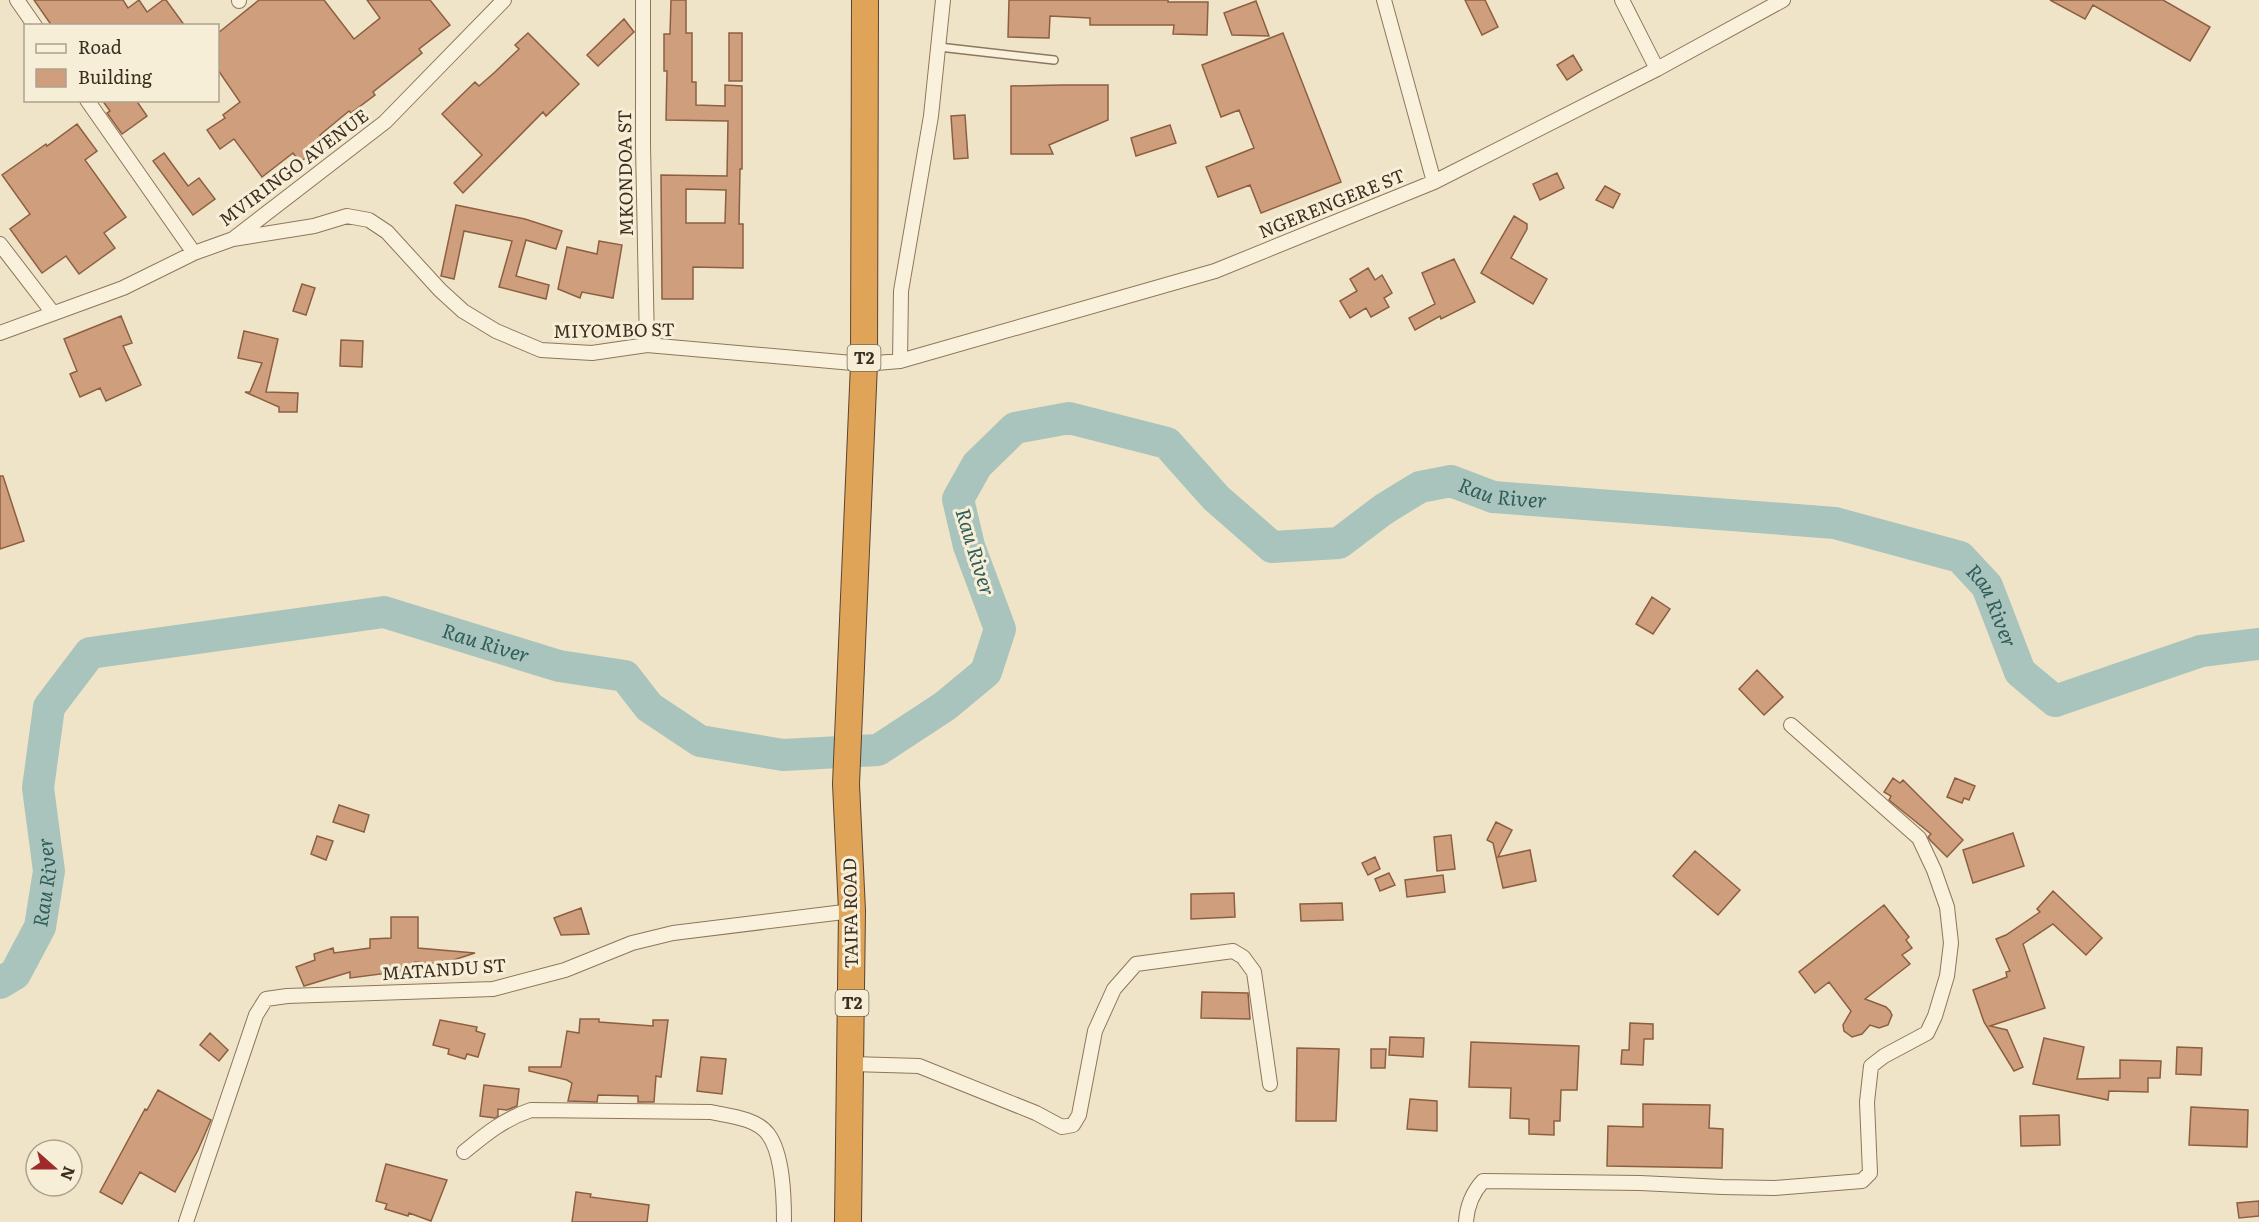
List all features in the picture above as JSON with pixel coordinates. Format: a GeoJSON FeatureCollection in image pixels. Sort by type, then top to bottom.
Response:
{"type":"FeatureCollection","features":[{"type":"Feature","properties":{"kind":"highway","name":"T2"},"geometry":{"type":"LineString","coordinates":[[864,364],[865,0]]}},
{"type":"Feature","properties":{"kind":"highway","name":"TAIFA ROAD"},"geometry":{"type":"LineString","coordinates":[[848,1222],[852,1064],[852,911],[846,784],[864,364]]}},
{"type":"Feature","properties":{"kind":"street"},"geometry":{"type":"LineString","coordinates":[[17,0],[34,24]]}},
{"type":"Feature","properties":{"kind":"street","name":"MVIRINGO AVENUE"},"geometry":{"type":"LineString","coordinates":[[0,333],[123,288],[194,253],[233,239],[385,122],[504,0]]}},
{"type":"Feature","properties":{"kind":"street","name":"MKONDOA ST"},"geometry":{"type":"LineString","coordinates":[[643,0],[647,345]]}},
{"type":"Feature","properties":{"kind":"street"},"geometry":{"type":"LineString","coordinates":[[900,361],[901,291],[931,116],[943,0]]}},
{"type":"Feature","properties":{"kind":"street"},"geometry":{"type":"LineString","coordinates":[[1384,0],[1434,182]]}},
{"type":"Feature","properties":{"kind":"street"},"geometry":{"type":"LineString","coordinates":[[1622,0],[1657,69]]}},
{"type":"Feature","properties":{"kind":"street","name":"NGERENGERE ST"},"geometry":{"type":"LineString","coordinates":[[864,364],[900,361],[1215,271],[1434,182],[1657,69],[1783,0]]}},
{"type":"Feature","properties":{"kind":"street"},"geometry":{"type":"LineString","coordinates":[[88,102],[194,253]]}},
{"type":"Feature","properties":{"kind":"street","name":"MIYOMBO ST"},"geometry":{"type":"LineString","coordinates":[[233,239],[314,226],[348,216],[369,220],[387,232],[463,311],[496,331],[541,350],[592,353],[647,345],[864,364]]}},
{"type":"Feature","properties":{"kind":"street"},"geometry":{"type":"LineString","coordinates":[[0,244],[53,313]]}},
{"type":"Feature","properties":{"kind":"street"},"geometry":{"type":"LineString","coordinates":[[1466,1222],[1474,1191],[1483,1181],[1775,1188],[1862,1181],[1870,1173],[1867,1102],[1871,1066],[1884,1056],[1927,1033],[1935,1016],[1947,976],[1951,943],[1947,907],[1934,870],[1919,838],[1791,725]]}},
{"type":"Feature","properties":{"kind":"street","name":"MATANDU ST"},"geometry":{"type":"LineString","coordinates":[[186,1222],[256,1015],[266,999],[286,996],[493,989],[565,970],[632,943],[673,933],[852,911]]}},
{"type":"Feature","properties":{"kind":"street"},"geometry":{"type":"LineString","coordinates":[[852,1064],[919,1066],[1036,1113],[1062,1126],[1073,1125],[1079,1115],[1095,1031],[1114,989],[1136,964],[1233,951],[1243,957],[1254,972],[1270,1084]]}},
{"type":"Feature","properties":{"kind":"street"},"geometry":{"type":"LineString","coordinates":[[464,1152],[498,1124],[512,1116],[531,1110],[711,1112],[737,1117],[753,1123],[768,1133],[775,1150],[784,1191],[784,1222]]}},
{"type":"Feature","properties":{"kind":"lane"},"geometry":{"type":"LineString","coordinates":[[939,47],[1054,60]]}},
{"type":"Feature","properties":{"kind":"building"},"geometry":{"type":"Polygon","coordinates":[[[34,0],[123,0],[128,8],[139,0],[147,12],[166,0],[184,24],[51,24],[34,0]]]}},
{"type":"Feature","properties":{"kind":"building"},"geometry":{"type":"Polygon","coordinates":[[[259,0],[324,0],[354,39],[380,18],[367,0],[430,0],[450,25],[419,49],[422,53],[373,92],[375,95],[351,113],[349,111],[320,135],[326,143],[300,162],[293,153],[262,177],[234,139],[220,149],[207,130],[225,118],[223,115],[240,102],[219,71],[219,32],[259,0]]]}},
{"type":"Feature","properties":{"kind":"building"},"geometry":{"type":"Polygon","coordinates":[[[671,0],[686,0],[686,33],[692,33],[692,82],[696,82],[696,105],[725,106],[725,85],[742,86],[742,169],[740,169],[739,224],[743,224],[743,268],[693,267],[693,299],[662,299],[661,175],[727,176],[728,121],[666,120],[667,71],[664,71],[664,34],[670,34],[671,0]],[[686,189],[686,223],[725,223],[726,190],[686,189]]]}},
{"type":"Feature","properties":{"kind":"building"},"geometry":{"type":"Polygon","coordinates":[[[1009,0],[1208,2],[1207,35],[1173,34],[1174,25],[1090,25],[1090,18],[1050,16],[1049,38],[1008,37],[1009,0]]]}},
{"type":"Feature","properties":{"kind":"building"},"geometry":{"type":"Polygon","coordinates":[[[1465,0],[1485,0],[1498,27],[1482,35],[1465,0]]]}},
{"type":"Feature","properties":{"kind":"building"},"geometry":{"type":"Polygon","coordinates":[[[2050,0],[2163,0],[2210,27],[2190,61],[2093,5],[2085,19],[2050,0]]]}},
{"type":"Feature","properties":{"kind":"building"},"geometry":{"type":"Polygon","coordinates":[[[1256,1],[1269,36],[1232,35],[1224,13],[1256,1]]]}},
{"type":"Feature","properties":{"kind":"building"},"geometry":{"type":"Polygon","coordinates":[[[624,19],[634,32],[598,66],[587,55],[624,19]]]}},
{"type":"Feature","properties":{"kind":"building"},"geometry":{"type":"Polygon","coordinates":[[[528,33],[579,84],[546,116],[543,112],[463,193],[454,183],[482,155],[442,114],[475,82],[479,86],[495,72],[519,49],[515,45],[528,33]]]}},
{"type":"Feature","properties":{"kind":"building"},"geometry":{"type":"Polygon","coordinates":[[[729,33],[742,33],[742,81],[729,81],[729,33]]]}},
{"type":"Feature","properties":{"kind":"building"},"geometry":{"type":"Polygon","coordinates":[[[1283,33],[1341,182],[1261,213],[1250,185],[1218,197],[1206,167],[1254,148],[1239,110],[1221,117],[1202,65],[1283,33]]]}},
{"type":"Feature","properties":{"kind":"building"},"geometry":{"type":"Polygon","coordinates":[[[1573,55],[1582,70],[1567,80],[1557,65],[1573,55]]]}},
{"type":"Feature","properties":{"kind":"building"},"geometry":{"type":"Polygon","coordinates":[[[1108,85],[1108,120],[1049,145],[1053,154],[1011,154],[1011,86],[1108,85]]]}},
{"type":"Feature","properties":{"kind":"building"},"geometry":{"type":"Polygon","coordinates":[[[103,102],[137,102],[147,116],[122,134],[107,113],[110,111],[103,102]]]}},
{"type":"Feature","properties":{"kind":"building"},"geometry":{"type":"Polygon","coordinates":[[[965,115],[968,158],[954,159],[951,116],[965,115]]]}},
{"type":"Feature","properties":{"kind":"building"},"geometry":{"type":"Polygon","coordinates":[[[77,124],[97,151],[85,160],[126,217],[104,233],[115,248],[79,274],[66,256],[42,273],[10,229],[30,214],[2,175],[77,124]]]}},
{"type":"Feature","properties":{"kind":"building"},"geometry":{"type":"Polygon","coordinates":[[[1170,125],[1176,143],[1136,156],[1131,138],[1170,125]]]}},
{"type":"Feature","properties":{"kind":"building"},"geometry":{"type":"Polygon","coordinates":[[[164,153],[188,186],[199,178],[215,199],[193,215],[153,161],[164,153]]]}},
{"type":"Feature","properties":{"kind":"building"},"geometry":{"type":"Polygon","coordinates":[[[1557,173],[1564,188],[1540,200],[1533,184],[1557,173]]]}},
{"type":"Feature","properties":{"kind":"building"},"geometry":{"type":"Polygon","coordinates":[[[1605,186],[1620,194],[1613,208],[1596,200],[1605,186]]]}},
{"type":"Feature","properties":{"kind":"building"},"geometry":{"type":"Polygon","coordinates":[[[456,205],[525,219],[562,231],[556,249],[526,240],[516,276],[549,285],[546,299],[499,287],[512,241],[464,231],[454,279],[441,276],[456,205]]]}},
{"type":"Feature","properties":{"kind":"building"},"geometry":{"type":"Polygon","coordinates":[[[1514,216],[1527,224],[1527,229],[1511,258],[1547,279],[1533,304],[1481,273],[1514,216]]]}},
{"type":"Feature","properties":{"kind":"building"},"geometry":{"type":"Polygon","coordinates":[[[599,241],[622,245],[613,298],[582,292],[580,298],[558,289],[567,247],[597,254],[599,241]]]}},
{"type":"Feature","properties":{"kind":"building"},"geometry":{"type":"Polygon","coordinates":[[[1454,259],[1475,302],[1441,319],[1440,316],[1415,330],[1409,318],[1435,304],[1422,273],[1454,259]]]}},
{"type":"Feature","properties":{"kind":"building"},"geometry":{"type":"Polygon","coordinates":[[[1368,268],[1375,280],[1382,275],[1392,293],[1384,298],[1389,307],[1371,317],[1366,308],[1350,318],[1340,301],[1357,291],[1350,279],[1368,268]]]}},
{"type":"Feature","properties":{"kind":"building"},"geometry":{"type":"Polygon","coordinates":[[[302,284],[315,288],[306,315],[293,311],[302,284]]]}},
{"type":"Feature","properties":{"kind":"building"},"geometry":{"type":"Polygon","coordinates":[[[121,316],[132,343],[123,346],[141,385],[106,401],[100,388],[80,397],[70,374],[77,371],[64,339],[121,316]]]}},
{"type":"Feature","properties":{"kind":"building"},"geometry":{"type":"Polygon","coordinates":[[[244,331],[278,339],[266,392],[298,393],[297,412],[279,412],[279,407],[245,392],[250,392],[262,363],[238,358],[244,331]]]}},
{"type":"Feature","properties":{"kind":"building"},"geometry":{"type":"Polygon","coordinates":[[[341,340],[363,341],[362,367],[340,366],[341,340]]]}},
{"type":"Feature","properties":{"kind":"building"},"geometry":{"type":"Polygon","coordinates":[[[0,476],[3,476],[24,541],[0,549],[0,476]]]}},
{"type":"Feature","properties":{"kind":"building"},"geometry":{"type":"Polygon","coordinates":[[[1652,597],[1670,609],[1653,634],[1636,624],[1652,597]]]}},
{"type":"Feature","properties":{"kind":"building"},"geometry":{"type":"Polygon","coordinates":[[[1757,670],[1783,697],[1764,715],[1739,689],[1757,670]]]}},
{"type":"Feature","properties":{"kind":"building"},"geometry":{"type":"Polygon","coordinates":[[[1893,778],[1900,783],[1903,780],[1963,840],[1947,857],[1930,840],[1928,837],[1931,834],[1889,800],[1891,796],[1884,792],[1893,778]]]}},
{"type":"Feature","properties":{"kind":"building"},"geometry":{"type":"Polygon","coordinates":[[[1955,778],[1975,786],[1969,800],[1964,798],[1962,803],[1947,797],[1955,778]]]}},
{"type":"Feature","properties":{"kind":"building"},"geometry":{"type":"Polygon","coordinates":[[[339,805],[369,815],[364,832],[333,822],[339,805]]]}},
{"type":"Feature","properties":{"kind":"building"},"geometry":{"type":"Polygon","coordinates":[[[1496,822],[1512,830],[1498,857],[1530,850],[1536,881],[1503,888],[1493,843],[1487,840],[1496,822]]]}},
{"type":"Feature","properties":{"kind":"building"},"geometry":{"type":"Polygon","coordinates":[[[2013,833],[2024,866],[1973,883],[1963,850],[2013,833]]]}},
{"type":"Feature","properties":{"kind":"building"},"geometry":{"type":"Polygon","coordinates":[[[1451,835],[1455,869],[1437,871],[1434,837],[1451,835]]]}},
{"type":"Feature","properties":{"kind":"building"},"geometry":{"type":"Polygon","coordinates":[[[317,836],[333,841],[326,860],[311,854],[317,836]]]}},
{"type":"Feature","properties":{"kind":"building"},"geometry":{"type":"Polygon","coordinates":[[[1695,851],[1740,890],[1718,915],[1673,876],[1695,851]]]}},
{"type":"Feature","properties":{"kind":"building"},"geometry":{"type":"Polygon","coordinates":[[[1375,857],[1380,869],[1368,875],[1362,863],[1375,857]]]}},
{"type":"Feature","properties":{"kind":"building"},"geometry":{"type":"Polygon","coordinates":[[[1389,873],[1395,885],[1380,891],[1375,879],[1389,873]]]}},
{"type":"Feature","properties":{"kind":"building"},"geometry":{"type":"Polygon","coordinates":[[[1443,875],[1445,892],[1407,897],[1405,880],[1443,875]]]}},
{"type":"Feature","properties":{"kind":"building"},"geometry":{"type":"Polygon","coordinates":[[[2053,891],[2102,938],[2086,955],[2053,924],[2023,944],[2045,1008],[1990,1026],[2007,1030],[2023,1067],[2014,1071],[1984,1022],[1973,990],[2007,977],[2006,972],[2010,971],[1996,939],[2006,935],[2040,912],[2037,909],[2053,891]]]}},
{"type":"Feature","properties":{"kind":"building"},"geometry":{"type":"Polygon","coordinates":[[[1234,893],[1235,917],[1191,919],[1191,894],[1234,893]]]}},
{"type":"Feature","properties":{"kind":"building"},"geometry":{"type":"Polygon","coordinates":[[[1342,903],[1343,920],[1301,921],[1300,904],[1342,903]]]}},
{"type":"Feature","properties":{"kind":"building"},"geometry":{"type":"Polygon","coordinates":[[[1884,905],[1909,937],[1906,940],[1912,948],[1902,955],[1910,964],[1865,999],[1886,1007],[1890,1011],[1892,1015],[1888,1025],[1879,1028],[1870,1025],[1862,1034],[1852,1037],[1844,1031],[1843,1025],[1851,1011],[1829,982],[1815,993],[1799,972],[1884,905]]]}},
{"type":"Feature","properties":{"kind":"building"},"geometry":{"type":"Polygon","coordinates":[[[581,908],[589,934],[561,935],[554,918],[581,908]]]}},
{"type":"Feature","properties":{"kind":"building"},"geometry":{"type":"Polygon","coordinates":[[[391,917],[418,917],[418,948],[475,953],[441,964],[415,962],[415,979],[388,979],[388,973],[350,978],[350,972],[304,986],[296,967],[315,960],[314,954],[333,948],[334,953],[370,948],[370,939],[391,938],[391,917]]]}},
{"type":"Feature","properties":{"kind":"building"},"geometry":{"type":"Polygon","coordinates":[[[1202,992],[1248,993],[1250,1019],[1201,1018],[1202,992]]]}},
{"type":"Feature","properties":{"kind":"building"},"geometry":{"type":"Polygon","coordinates":[[[580,1019],[599,1019],[599,1022],[653,1026],[653,1020],[668,1020],[661,1077],[656,1076],[654,1102],[638,1102],[638,1096],[598,1095],[597,1102],[568,1101],[572,1083],[529,1071],[529,1067],[561,1067],[567,1031],[579,1033],[580,1019]]]}},
{"type":"Feature","properties":{"kind":"building"},"geometry":{"type":"Polygon","coordinates":[[[440,1020],[477,1027],[476,1031],[485,1034],[478,1057],[467,1054],[465,1059],[448,1054],[449,1049],[433,1045],[440,1020]]]}},
{"type":"Feature","properties":{"kind":"building"},"geometry":{"type":"Polygon","coordinates":[[[1630,1023],[1653,1024],[1653,1039],[1644,1039],[1643,1065],[1621,1064],[1622,1050],[1629,1050],[1630,1023]]]}},
{"type":"Feature","properties":{"kind":"building"},"geometry":{"type":"Polygon","coordinates":[[[210,1033],[228,1050],[219,1061],[200,1045],[210,1033]]]}},
{"type":"Feature","properties":{"kind":"building"},"geometry":{"type":"Polygon","coordinates":[[[1390,1037],[1424,1038],[1423,1057],[1389,1055],[1390,1037]]]}},
{"type":"Feature","properties":{"kind":"building"},"geometry":{"type":"Polygon","coordinates":[[[2044,1038],[2084,1047],[2077,1079],[2120,1078],[2120,1060],[2161,1061],[2160,1078],[2148,1078],[2148,1092],[2109,1091],[2108,1100],[2033,1084],[2044,1038]]]}},
{"type":"Feature","properties":{"kind":"building"},"geometry":{"type":"Polygon","coordinates":[[[1471,1042],[1579,1046],[1577,1090],[1561,1090],[1560,1121],[1554,1121],[1554,1135],[1529,1134],[1529,1119],[1510,1118],[1511,1088],[1469,1087],[1471,1042]]]}},
{"type":"Feature","properties":{"kind":"building"},"geometry":{"type":"Polygon","coordinates":[[[2177,1047],[2202,1048],[2201,1075],[2176,1074],[2177,1047]]]}},
{"type":"Feature","properties":{"kind":"building"},"geometry":{"type":"Polygon","coordinates":[[[1297,1048],[1339,1049],[1336,1121],[1296,1121],[1297,1048]]]}},
{"type":"Feature","properties":{"kind":"building"},"geometry":{"type":"Polygon","coordinates":[[[1371,1049],[1386,1049],[1385,1068],[1371,1068],[1371,1049]]]}},
{"type":"Feature","properties":{"kind":"building"},"geometry":{"type":"Polygon","coordinates":[[[701,1057],[726,1059],[722,1094],[697,1091],[701,1057]]]}},
{"type":"Feature","properties":{"kind":"building"},"geometry":{"type":"Polygon","coordinates":[[[484,1085],[519,1089],[517,1106],[507,1110],[498,1109],[498,1116],[495,1118],[480,1116],[484,1085]]]}},
{"type":"Feature","properties":{"kind":"building"},"geometry":{"type":"Polygon","coordinates":[[[158,1090],[211,1120],[175,1192],[140,1172],[122,1204],[100,1192],[145,1109],[147,1110],[158,1090]]]}},
{"type":"Feature","properties":{"kind":"building"},"geometry":{"type":"Polygon","coordinates":[[[1410,1099],[1437,1101],[1437,1131],[1407,1129],[1410,1099]]]}},
{"type":"Feature","properties":{"kind":"building"},"geometry":{"type":"Polygon","coordinates":[[[1643,1104],[1710,1105],[1709,1128],[1723,1129],[1722,1168],[1607,1166],[1608,1126],[1643,1127],[1643,1104]]]}},
{"type":"Feature","properties":{"kind":"building"},"geometry":{"type":"Polygon","coordinates":[[[2191,1107],[2248,1110],[2247,1147],[2189,1145],[2191,1107]]]}},
{"type":"Feature","properties":{"kind":"building"},"geometry":{"type":"Polygon","coordinates":[[[2059,1115],[2060,1145],[2021,1146],[2020,1116],[2059,1115]]]}},
{"type":"Feature","properties":{"kind":"building"},"geometry":{"type":"Polygon","coordinates":[[[386,1164],[447,1180],[431,1221],[409,1213],[408,1216],[385,1209],[387,1204],[376,1201],[386,1164]]]}},
{"type":"Feature","properties":{"kind":"building"},"geometry":{"type":"Polygon","coordinates":[[[576,1192],[591,1194],[590,1197],[649,1205],[647,1222],[572,1222],[576,1192]]]}},
{"type":"Feature","properties":{"kind":"building"},"geometry":{"type":"Polygon","coordinates":[[[2259,1201],[2259,1216],[2239,1218],[2237,1203],[2259,1201]]]}},
{"type":"Feature","properties":{"kind":"waterway","name":"Rau River"},"geometry":{"type":"LineString","coordinates":[[0,983],[15,974],[40,927],[49,871],[38,788],[49,707],[90,653],[384,612],[559,666],[625,676],[649,707],[700,741],[783,755],[878,750],[945,706],[986,672],[1000,629],[969,546],[958,499],[977,465],[1015,428],[1069,418],[1167,443],[1216,498],[1272,547],[1339,543],[1384,509],[1420,487],[1451,481],[1493,497],[1835,523],[1960,557],[1987,586],[2020,672],[2055,701],[2201,651],[2259,644]]}}]}
